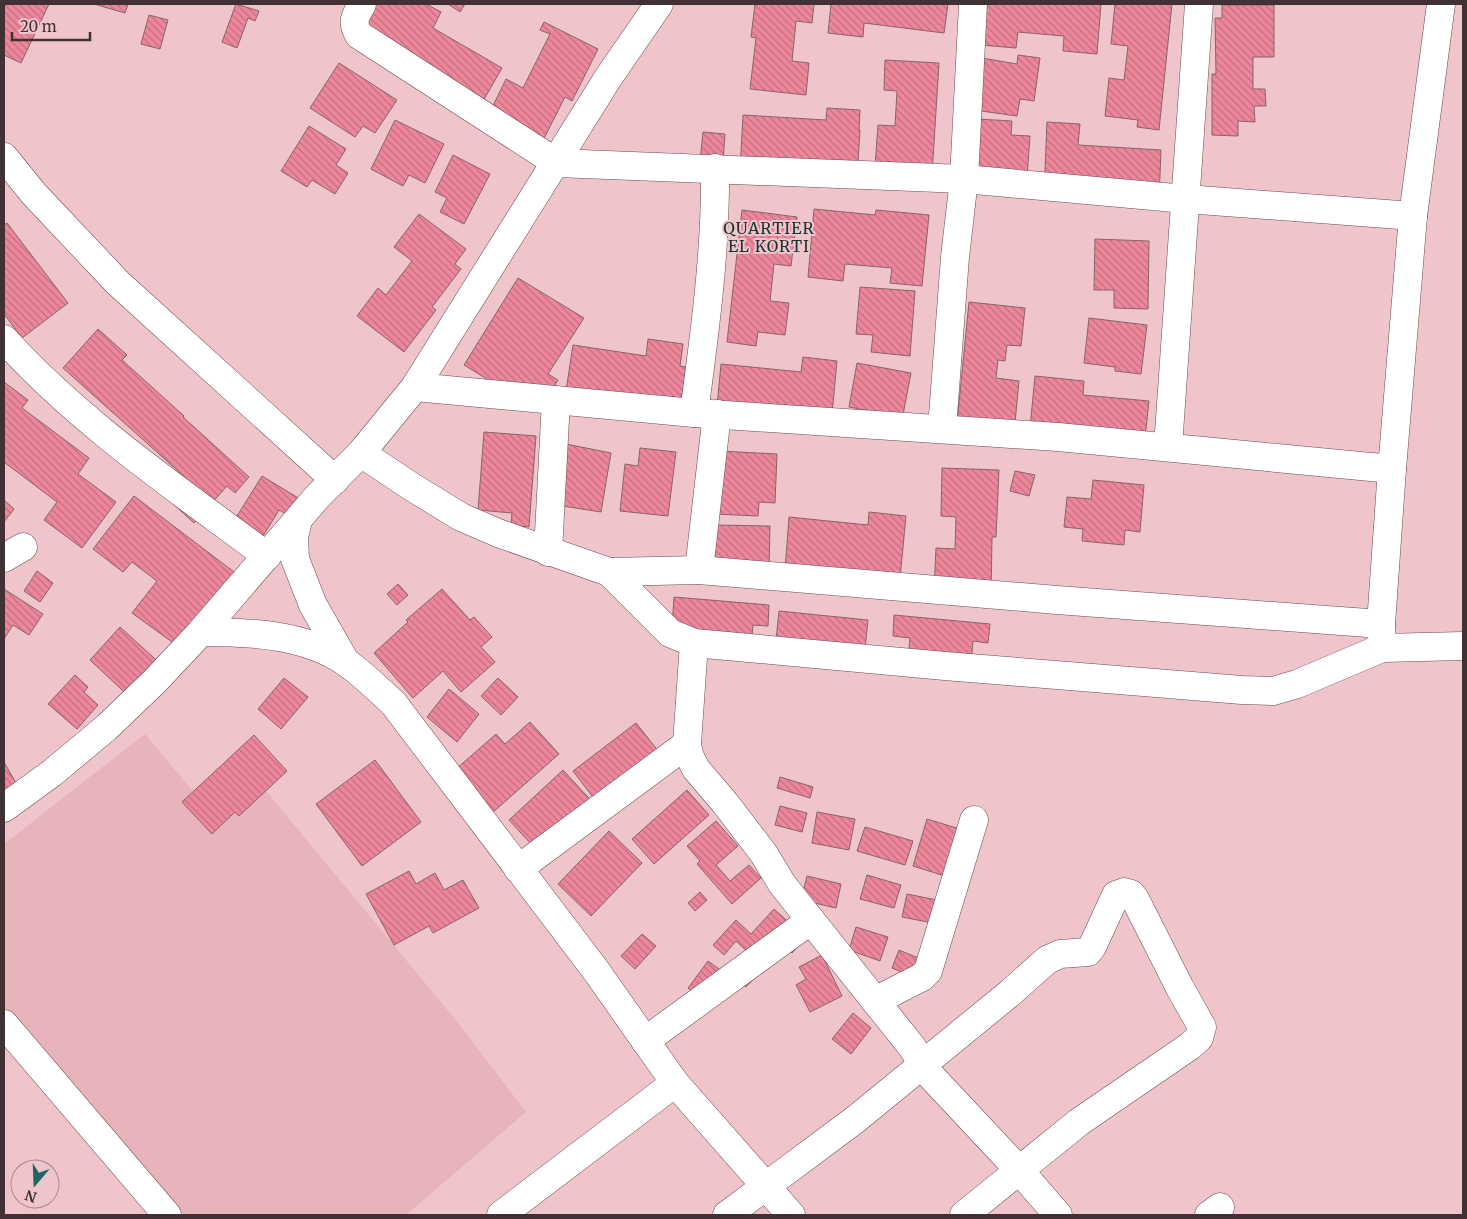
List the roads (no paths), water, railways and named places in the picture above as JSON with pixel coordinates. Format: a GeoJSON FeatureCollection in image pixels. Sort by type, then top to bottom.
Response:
{"type":"FeatureCollection","features":[{"type":"Feature","properties":{"kind":"street"},"geometry":{"type":"LineString","coordinates":[[362,4],[354,17],[354,27],[360,35],[556,163],[715,168],[964,180],[1413,216]]}},
{"type":"Feature","properties":{"kind":"street"},"geometry":{"type":"LineString","coordinates":[[4,808],[52,773],[107,727],[155,682],[202,632],[298,520],[361,453],[415,387],[608,78],[659,4]]}},
{"type":"Feature","properties":{"kind":"street"},"geometry":{"type":"LineString","coordinates":[[942,429],[964,180],[973,4]]}},
{"type":"Feature","properties":{"kind":"street"},"geometry":{"type":"LineString","coordinates":[[1168,447],[1199,4]]}},
{"type":"Feature","properties":{"kind":"street"},"geometry":{"type":"LineString","coordinates":[[1381,636],[1392,469],[1413,216],[1441,4]]}},
{"type":"Feature","properties":{"kind":"street"},"geometry":{"type":"LineString","coordinates":[[4,157],[34,194],[118,283],[335,480]]}},
{"type":"Feature","properties":{"kind":"street"},"geometry":{"type":"LineString","coordinates":[[699,570],[706,413],[708,311],[716,210],[715,168]]}},
{"type":"Feature","properties":{"kind":"street"},"geometry":{"type":"LineString","coordinates":[[4,339],[28,365],[145,466],[267,556]]}},
{"type":"Feature","properties":{"kind":"street"},"geometry":{"type":"LineString","coordinates":[[415,387],[706,413],[1168,447],[1392,469]]}},
{"type":"Feature","properties":{"kind":"street"},"geometry":{"type":"LineString","coordinates":[[548,552],[556,400]]}},
{"type":"Feature","properties":{"kind":"street"},"geometry":{"type":"LineString","coordinates":[[361,453],[412,487],[461,516],[498,533],[548,552],[609,572],[699,570],[1047,599],[1463,646]]}},
{"type":"Feature","properties":{"kind":"street"},"geometry":{"type":"LineString","coordinates":[[298,520],[294,537],[295,559],[313,606],[345,662]]}},
{"type":"Feature","properties":{"kind":"street"},"geometry":{"type":"LineString","coordinates":[[609,572],[670,633],[694,643],[955,667],[1273,691],[1297,684],[1381,636]]}},
{"type":"Feature","properties":{"kind":"street"},"geometry":{"type":"LineString","coordinates":[[202,632],[236,632],[293,640],[322,650],[345,662],[362,674],[394,704],[597,972],[674,1083],[790,1215]]}},
{"type":"Feature","properties":{"kind":"street"},"geometry":{"type":"LineString","coordinates":[[694,643],[687,744],[689,755],[696,769],[764,854],[782,884],[912,1047],[930,1075],[1019,1170],[1058,1215]]}},
{"type":"Feature","properties":{"kind":"street"},"geometry":{"type":"LineString","coordinates":[[518,869],[687,744]]}},
{"type":"Feature","properties":{"kind":"street"},"geometry":{"type":"LineString","coordinates":[[875,1001],[922,977],[928,971],[974,820]]}},
{"type":"Feature","properties":{"kind":"street"},"geometry":{"type":"LineString","coordinates":[[727,1215],[856,1119],[1010,993],[1047,960],[1060,954],[1088,952],[1116,894],[1124,892],[1131,894],[1202,1027],[1199,1038],[1079,1122],[964,1215]]}},
{"type":"Feature","properties":{"kind":"street"},"geometry":{"type":"LineString","coordinates":[[645,1041],[811,920]]}},
{"type":"Feature","properties":{"kind":"street"},"geometry":{"type":"LineString","coordinates":[[4,1024],[167,1215]]}},
{"type":"Feature","properties":{"kind":"street"},"geometry":{"type":"LineString","coordinates":[[501,1215],[674,1083]]}},
{"type":"Feature","properties":{"kind":"district","name":"QUARTIER EL KORTI"},"geometry":{"type":"Point","coordinates":[769,237]}}]}
